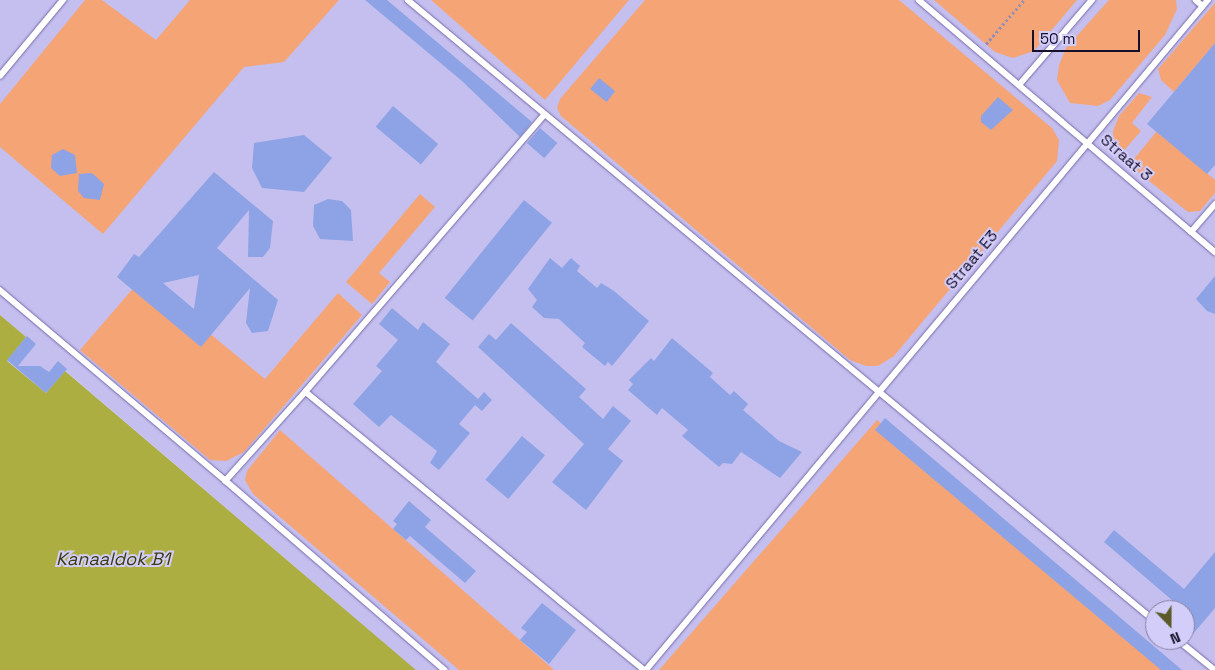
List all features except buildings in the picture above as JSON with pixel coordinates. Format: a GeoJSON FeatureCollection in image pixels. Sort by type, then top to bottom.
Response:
{"type":"FeatureCollection","features":[{"type":"Feature","properties":{"kind":"lane"},"geometry":{"type":"LineString","coordinates":[[0,76],[63,0]]}},
{"type":"Feature","properties":{"kind":"lane"},"geometry":{"type":"LineString","coordinates":[[408,0],[877,394],[1145,613]]}},
{"type":"Feature","properties":{"kind":"lane","name":"Straat 3"},"geometry":{"type":"LineString","coordinates":[[919,0],[1020,84],[1215,252]]}},
{"type":"Feature","properties":{"kind":"lane"},"geometry":{"type":"LineString","coordinates":[[1020,84],[1092,0]]}},
{"type":"Feature","properties":{"kind":"lane"},"geometry":{"type":"LineString","coordinates":[[1196,0],[1203,6]]}},
{"type":"Feature","properties":{"kind":"lane","name":"Straat E3"},"geometry":{"type":"LineString","coordinates":[[645,670],[1208,0]]}},
{"type":"Feature","properties":{"kind":"lane"},"geometry":{"type":"LineString","coordinates":[[226,481],[306,392],[544,116]]}},
{"type":"Feature","properties":{"kind":"lane"},"geometry":{"type":"LineString","coordinates":[[1191,232],[1215,204]]}},
{"type":"Feature","properties":{"kind":"lane"},"geometry":{"type":"LineString","coordinates":[[0,290],[226,481],[445,670]]}},
{"type":"Feature","properties":{"kind":"lane"},"geometry":{"type":"LineString","coordinates":[[306,392],[645,670]]}},
{"type":"Feature","properties":{"kind":"lane"},"geometry":{"type":"LineString","coordinates":[[1190,650],[1215,670]]}},
{"type":"Feature","properties":{"kind":"path"},"geometry":{"type":"LineString","coordinates":[[980,51],[1024,0]]}},
{"type":"Feature","properties":{"kind":"shaded area"},"geometry":{"type":"Polygon","coordinates":[[[0,0],[1215,0],[1215,670],[416,670],[66,371],[46,393],[7,360],[26,337],[0,315],[0,0]]]}},
{"type":"Feature","properties":{"kind":"shaded area"},"geometry":{"type":"Polygon","coordinates":[[[85,0],[102,0],[156,40],[190,0],[339,0],[284,62],[244,67],[103,234],[0,147],[0,104],[85,0]]]}},
{"type":"Feature","properties":{"kind":"shaded area"},"geometry":{"type":"Polygon","coordinates":[[[431,0],[629,0],[545,100],[431,0]]]}},
{"type":"Feature","properties":{"kind":"shaded area"},"geometry":{"type":"Polygon","coordinates":[[[645,0],[899,0],[1052,128],[1059,140],[1057,161],[894,356],[878,366],[866,366],[850,360],[561,116],[557,108],[560,99],[645,0]]]}},
{"type":"Feature","properties":{"kind":"shaded area"},"geometry":{"type":"Polygon","coordinates":[[[934,0],[1077,0],[1034,51],[1013,58],[995,52],[934,0]]]}},
{"type":"Feature","properties":{"kind":"shaded area"},"geometry":{"type":"Polygon","coordinates":[[[1109,0],[1176,0],[1177,9],[1165,35],[1110,100],[1098,106],[1070,103],[1057,80],[1059,65],[1066,48],[1109,0]]]}},
{"type":"Feature","properties":{"kind":"shaded area"},"geometry":{"type":"Polygon","coordinates":[[[1215,3],[1215,43],[1174,92],[1161,80],[1158,69],[1215,3]]]}},
{"type":"Feature","properties":{"kind":"shaded area"},"geometry":{"type":"Polygon","coordinates":[[[1139,93],[1152,97],[1132,123],[1141,131],[1120,155],[1114,145],[1113,131],[1119,116],[1139,93]]]}},
{"type":"Feature","properties":{"kind":"shaded area"},"geometry":{"type":"Polygon","coordinates":[[[1157,131],[1215,180],[1215,193],[1200,211],[1188,212],[1129,165],[1157,131]]]}},
{"type":"Feature","properties":{"kind":"shaded area"},"geometry":{"type":"Polygon","coordinates":[[[420,194],[435,207],[379,273],[390,282],[372,304],[346,282],[420,194]]]}},
{"type":"Feature","properties":{"kind":"shaded area"},"geometry":{"type":"Polygon","coordinates":[[[142,278],[265,379],[338,293],[362,315],[244,452],[226,461],[210,460],[80,350],[142,278]]]}},
{"type":"Feature","properties":{"kind":"shaded area"},"geometry":{"type":"Polygon","coordinates":[[[877,420],[1145,646],[1145,650],[1150,650],[1174,670],[659,670],[877,420]]]}},
{"type":"Feature","properties":{"kind":"shaded area"},"geometry":{"type":"Polygon","coordinates":[[[280,430],[554,670],[459,670],[253,494],[245,480],[247,471],[280,430]]]}},
{"type":"Feature","properties":{"kind":"water","name":"Kanaaldok B1"},"geometry":{"type":"Polygon","coordinates":[[[0,315],[26,337],[7,361],[46,393],[65,371],[416,670],[0,670],[0,315]]]}}]}
